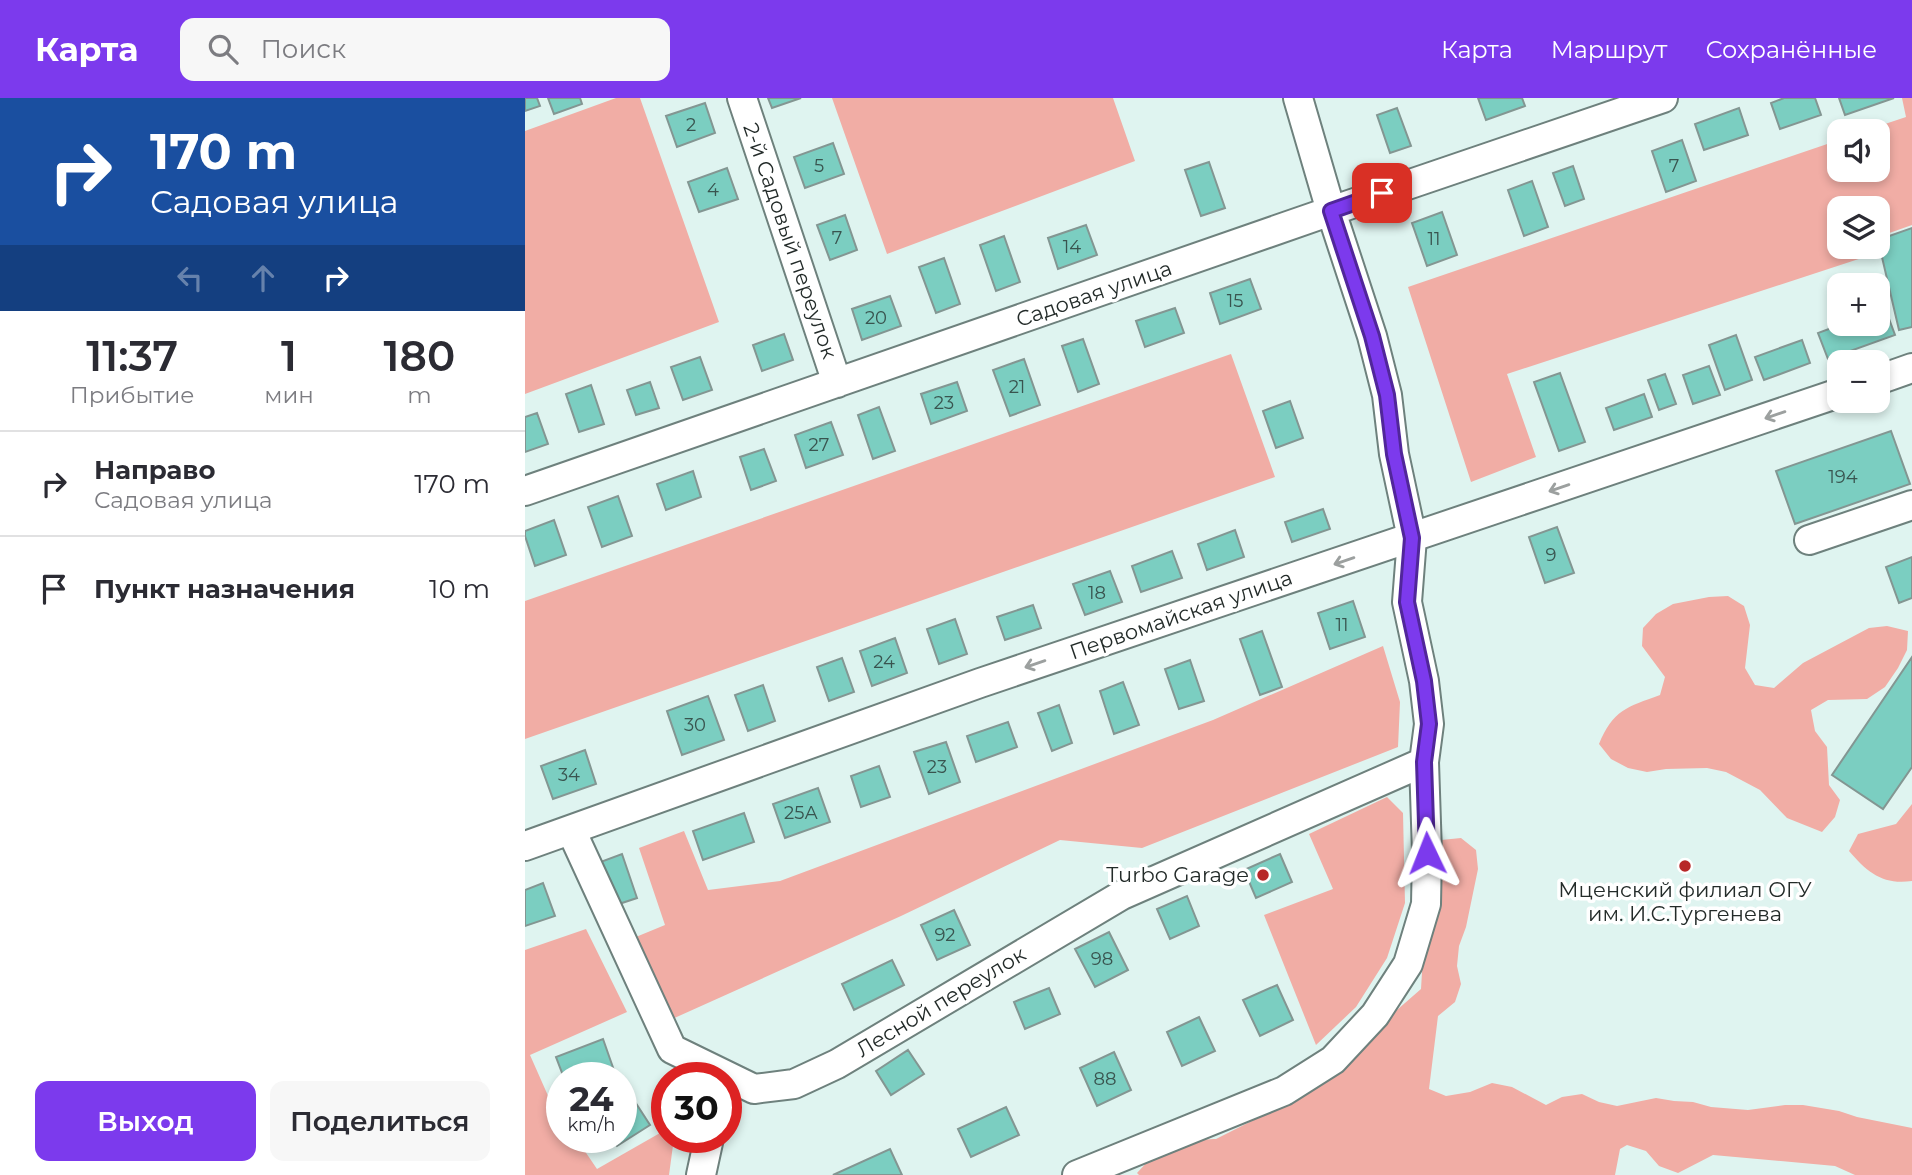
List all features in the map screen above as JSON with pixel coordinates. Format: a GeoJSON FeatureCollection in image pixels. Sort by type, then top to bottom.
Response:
{"type":"FeatureCollection","features":[{"type":"Feature","properties":{"kind":"street","name":"2-й Садовый переулок"},"geometry":{"type":"LineString","coordinates":[[742,98],[837,383]]}},
{"type":"Feature","properties":{"kind":"street"},"geometry":{"type":"LineString","coordinates":[[1077,1175],[1284,1091],[1333,1060],[1375,1015],[1408,964],[1426,904],[1424,762],[1429,724],[1424,681],[1407,602],[1412,538],[1394,454],[1387,395],[1372,336],[1298,98]]}},
{"type":"Feature","properties":{"kind":"street","name":"Садовая улица"},"geometry":{"type":"LineString","coordinates":[[525,491],[1663,98]]}},
{"type":"Feature","properties":{"kind":"street"},"geometry":{"type":"LineString","coordinates":[[1890,376],[1911,368]]}},
{"type":"Feature","properties":{"kind":"street","name":"Первомайская улица"},"geometry":{"type":"LineString","coordinates":[[525,845],[980,683],[1827,397]]}},
{"type":"Feature","properties":{"kind":"street"},"geometry":{"type":"LineString","coordinates":[[1809,540],[1912,505]]}},
{"type":"Feature","properties":{"kind":"street","name":"Лесной переулок"},"geometry":{"type":"LineString","coordinates":[[742,1084],[754,1089],[794,1084],[837,1064],[1122,895],[1424,762]]}},
{"type":"Feature","properties":{"kind":"street","name":"Лесной переулок"},"geometry":{"type":"LineString","coordinates":[[571,830],[672,1049],[697,1062]]}},
{"type":"Feature","properties":{"kind":"street"},"geometry":{"type":"LineString","coordinates":[[701,1175],[706,1153]]}},
{"type":"Feature","properties":{"kind":"shaded area"},"geometry":{"type":"Polygon","coordinates":[[[616,98],[640,98],[719,322],[525,394],[525,131],[616,98]]]}},
{"type":"Feature","properties":{"kind":"shaded area"},"geometry":{"type":"Polygon","coordinates":[[[832,98],[1113,98],[1135,161],[887,254],[832,98]]]}},
{"type":"Feature","properties":{"kind":"shaded area"},"geometry":{"type":"Polygon","coordinates":[[[1902,98],[1912,98],[1912,225],[1890,233],[1890,196],[1827,196],[1827,259],[1859,259],[1507,374],[1536,457],[1471,482],[1408,287],[1827,144],[1827,182],[1890,182],[1890,122],[1906,117],[1902,98]]]}},
{"type":"Feature","properties":{"kind":"shaded area"},"geometry":{"type":"Polygon","coordinates":[[[1231,354],[1275,477],[525,739],[525,601],[1231,354]]]}},
{"type":"Feature","properties":{"kind":"shaded area"},"geometry":{"type":"Polygon","coordinates":[[[1728,596],[1744,606],[1750,625],[1745,668],[1755,685],[1774,688],[1803,663],[1869,628],[1887,626],[1908,631],[1907,650],[1885,687],[1867,699],[1828,700],[1811,710],[1815,731],[1827,747],[1829,785],[1840,800],[1835,817],[1822,832],[1787,818],[1760,790],[1726,772],[1707,768],[1647,772],[1628,768],[1611,759],[1599,744],[1610,724],[1622,711],[1660,695],[1665,677],[1642,646],[1643,628],[1656,614],[1673,604],[1728,596]]]}},
{"type":"Feature","properties":{"kind":"shaded area"},"geometry":{"type":"Polygon","coordinates":[[[1383,646],[1400,702],[1398,747],[1142,848],[1060,840],[901,916],[670,1020],[631,939],[665,925],[639,848],[684,831],[708,890],[780,881],[1213,720],[1383,646]]]}},
{"type":"Feature","properties":{"kind":"shaded area"},"geometry":{"type":"Polygon","coordinates":[[[1387,797],[1403,813],[1405,903],[1387,958],[1356,1007],[1316,1045],[1264,915],[1333,889],[1309,834],[1387,797]]]}},
{"type":"Feature","properties":{"kind":"shaded area"},"geometry":{"type":"Polygon","coordinates":[[[1912,804],[1912,881],[1893,881],[1877,876],[1849,851],[1858,834],[1896,824],[1912,804]]]}},
{"type":"Feature","properties":{"kind":"shaded area"},"geometry":{"type":"Polygon","coordinates":[[[1461,838],[1476,850],[1478,869],[1466,927],[1459,946],[1457,966],[1461,984],[1455,1002],[1438,1016],[1429,1089],[1446,1096],[1470,1092],[1492,1083],[1512,1087],[1546,1105],[1562,1097],[1582,1094],[1617,1106],[1656,1098],[1748,1110],[1803,1105],[1839,1111],[1912,1128],[1912,1175],[1855,1175],[1835,1166],[1713,1155],[1678,1173],[1659,1166],[1646,1151],[1627,1145],[1620,1149],[1615,1175],[1139,1175],[1137,1173],[1149,1160],[1163,1152],[1216,1139],[1295,1099],[1421,989],[1435,858],[1441,840],[1461,838]]]}},
{"type":"Feature","properties":{"kind":"shaded area"},"geometry":{"type":"Polygon","coordinates":[[[586,929],[627,1012],[530,1055],[546,1091],[546,1153],[586,1153],[597,1169],[625,1153],[637,1153],[637,1146],[651,1138],[651,1153],[672,1153],[669,1175],[525,1175],[525,950],[586,929]]]}},
{"type":"Feature","properties":{"kind":"building"},"geometry":{"type":"Polygon","coordinates":[[[525,98],[537,98],[540,106],[525,111],[525,98]]]}},
{"type":"Feature","properties":{"kind":"building"},"geometry":{"type":"Polygon","coordinates":[[[548,98],[580,98],[582,104],[554,114],[548,98]]]}},
{"type":"Feature","properties":{"kind":"building"},"geometry":{"type":"Polygon","coordinates":[[[768,98],[801,98],[772,108],[768,98]]]}},
{"type":"Feature","properties":{"kind":"building"},"geometry":{"type":"Polygon","coordinates":[[[1478,98],[1522,98],[1525,106],[1486,120],[1478,98]]]}},
{"type":"Feature","properties":{"kind":"building"},"geometry":{"type":"Polygon","coordinates":[[[1784,98],[1815,98],[1821,115],[1780,129],[1771,103],[1784,98]]]}},
{"type":"Feature","properties":{"kind":"building"},"geometry":{"type":"Polygon","coordinates":[[[1839,98],[1894,98],[1845,115],[1839,98]]]}},
{"type":"Feature","properties":{"kind":"building"},"geometry":{"type":"Polygon","coordinates":[[[705,103],[715,133],[677,147],[666,116],[705,103]]]}},
{"type":"Feature","properties":{"kind":"building"},"geometry":{"type":"Polygon","coordinates":[[[1397,108],[1411,146],[1390,153],[1377,115],[1397,108]]]}},
{"type":"Feature","properties":{"kind":"building"},"geometry":{"type":"Polygon","coordinates":[[[1739,108],[1748,135],[1704,150],[1695,124],[1739,108]]]}},
{"type":"Feature","properties":{"kind":"building"},"geometry":{"type":"Polygon","coordinates":[[[1682,140],[1696,181],[1666,192],[1652,151],[1682,140]]]}},
{"type":"Feature","properties":{"kind":"building"},"geometry":{"type":"Polygon","coordinates":[[[833,143],[844,174],[805,188],[794,157],[833,143]]]}},
{"type":"Feature","properties":{"kind":"building"},"geometry":{"type":"Polygon","coordinates":[[[1209,162],[1225,208],[1201,216],[1185,170],[1209,162]]]}},
{"type":"Feature","properties":{"kind":"building"},"geometry":{"type":"Polygon","coordinates":[[[1573,166],[1584,199],[1565,206],[1553,173],[1573,166]]]}},
{"type":"Feature","properties":{"kind":"building"},"geometry":{"type":"Polygon","coordinates":[[[727,168],[738,199],[699,212],[688,182],[727,168]]]}},
{"type":"Feature","properties":{"kind":"building"},"geometry":{"type":"Polygon","coordinates":[[[1532,181],[1548,227],[1524,236],[1508,190],[1532,181]]]}},
{"type":"Feature","properties":{"kind":"building"},"geometry":{"type":"Polygon","coordinates":[[[1442,212],[1457,255],[1427,266],[1412,223],[1442,212]]]}},
{"type":"Feature","properties":{"kind":"building"},"geometry":{"type":"Polygon","coordinates":[[[845,215],[857,250],[830,260],[817,225],[845,215]]]}},
{"type":"Feature","properties":{"kind":"building"},"geometry":{"type":"Polygon","coordinates":[[[1086,225],[1097,255],[1058,269],[1048,238],[1086,225]]]}},
{"type":"Feature","properties":{"kind":"building"},"geometry":{"type":"Polygon","coordinates":[[[1912,228],[1912,327],[1899,330],[1890,291],[1890,273],[1886,273],[1882,259],[1890,259],[1890,236],[1912,228]]]}},
{"type":"Feature","properties":{"kind":"building"},"geometry":{"type":"Polygon","coordinates":[[[1004,236],[1020,282],[996,291],[980,245],[1004,236]]]}},
{"type":"Feature","properties":{"kind":"building"},"geometry":{"type":"Polygon","coordinates":[[[944,258],[960,304],[936,313],[919,267],[944,258]]]}},
{"type":"Feature","properties":{"kind":"building"},"geometry":{"type":"Polygon","coordinates":[[[1250,279],[1261,309],[1220,324],[1210,293],[1250,279]]]}},
{"type":"Feature","properties":{"kind":"building"},"geometry":{"type":"Polygon","coordinates":[[[890,296],[901,326],[862,340],[852,309],[890,296]]]}},
{"type":"Feature","properties":{"kind":"building"},"geometry":{"type":"Polygon","coordinates":[[[1175,308],[1184,333],[1145,347],[1136,321],[1175,308]]]}},
{"type":"Feature","properties":{"kind":"building"},"geometry":{"type":"Polygon","coordinates":[[[1890,322],[1895,335],[1853,350],[1827,350],[1827,356],[1818,333],[1827,330],[1827,336],[1890,336],[1890,322]]]}},
{"type":"Feature","properties":{"kind":"building"},"geometry":{"type":"Polygon","coordinates":[[[784,334],[793,360],[762,371],[753,345],[784,334]]]}},
{"type":"Feature","properties":{"kind":"building"},"geometry":{"type":"Polygon","coordinates":[[[1736,335],[1752,380],[1725,390],[1709,345],[1736,335]]]}},
{"type":"Feature","properties":{"kind":"building"},"geometry":{"type":"Polygon","coordinates":[[[1083,339],[1099,384],[1078,392],[1062,346],[1083,339]]]}},
{"type":"Feature","properties":{"kind":"building"},"geometry":{"type":"Polygon","coordinates":[[[1802,340],[1810,363],[1764,380],[1755,357],[1802,340]]]}},
{"type":"Feature","properties":{"kind":"building"},"geometry":{"type":"Polygon","coordinates":[[[700,357],[712,390],[683,400],[671,367],[700,357]]]}},
{"type":"Feature","properties":{"kind":"building"},"geometry":{"type":"Polygon","coordinates":[[[1024,359],[1040,405],[1010,416],[993,370],[1024,359]]]}},
{"type":"Feature","properties":{"kind":"building"},"geometry":{"type":"Polygon","coordinates":[[[1709,366],[1720,395],[1693,404],[1683,375],[1709,366]]]}},
{"type":"Feature","properties":{"kind":"building"},"geometry":{"type":"Polygon","coordinates":[[[1560,373],[1585,442],[1559,451],[1534,382],[1560,373]]]}},
{"type":"Feature","properties":{"kind":"building"},"geometry":{"type":"Polygon","coordinates":[[[1665,374],[1676,404],[1659,410],[1648,380],[1665,374]]]}},
{"type":"Feature","properties":{"kind":"building"},"geometry":{"type":"Polygon","coordinates":[[[650,382],[659,408],[636,415],[627,390],[650,382]]]}},
{"type":"Feature","properties":{"kind":"building"},"geometry":{"type":"Polygon","coordinates":[[[957,382],[967,411],[931,424],[921,394],[957,382]]]}},
{"type":"Feature","properties":{"kind":"building"},"geometry":{"type":"Polygon","coordinates":[[[591,385],[604,424],[579,432],[566,394],[591,385]]]}},
{"type":"Feature","properties":{"kind":"building"},"geometry":{"type":"Polygon","coordinates":[[[1644,394],[1652,417],[1614,430],[1606,408],[1644,394]]]}},
{"type":"Feature","properties":{"kind":"building"},"geometry":{"type":"Polygon","coordinates":[[[1290,401],[1303,438],[1276,448],[1263,411],[1290,401]]]}},
{"type":"Feature","properties":{"kind":"building"},"geometry":{"type":"Polygon","coordinates":[[[879,407],[895,451],[873,459],[858,415],[879,407]]]}},
{"type":"Feature","properties":{"kind":"building"},"geometry":{"type":"Polygon","coordinates":[[[537,413],[548,444],[525,452],[525,417],[537,413]]]}},
{"type":"Feature","properties":{"kind":"building"},"geometry":{"type":"Polygon","coordinates":[[[831,422],[843,455],[806,468],[795,435],[831,422]]]}},
{"type":"Feature","properties":{"kind":"building"},"geometry":{"type":"Polygon","coordinates":[[[1891,431],[1910,484],[1795,524],[1776,471],[1891,431]]]}},
{"type":"Feature","properties":{"kind":"building"},"geometry":{"type":"Polygon","coordinates":[[[764,449],[776,481],[751,490],[740,457],[764,449]]]}},
{"type":"Feature","properties":{"kind":"building"},"geometry":{"type":"Polygon","coordinates":[[[693,471],[701,497],[666,510],[657,484],[693,471]]]}},
{"type":"Feature","properties":{"kind":"building"},"geometry":{"type":"Polygon","coordinates":[[[618,496],[632,536],[602,547],[588,507],[618,496]]]}},
{"type":"Feature","properties":{"kind":"building"},"geometry":{"type":"Polygon","coordinates":[[[1323,509],[1330,529],[1292,542],[1285,522],[1323,509]]]}},
{"type":"Feature","properties":{"kind":"building"},"geometry":{"type":"Polygon","coordinates":[[[554,520],[566,555],[535,566],[525,531],[554,520]]]}},
{"type":"Feature","properties":{"kind":"building"},"geometry":{"type":"Polygon","coordinates":[[[1557,527],[1574,573],[1545,583],[1529,537],[1557,527]]]}},
{"type":"Feature","properties":{"kind":"building"},"geometry":{"type":"Polygon","coordinates":[[[1235,530],[1244,557],[1207,570],[1198,544],[1235,530]]]}},
{"type":"Feature","properties":{"kind":"building"},"geometry":{"type":"Polygon","coordinates":[[[1172,551],[1182,578],[1141,592],[1132,566],[1172,551]]]}},
{"type":"Feature","properties":{"kind":"building"},"geometry":{"type":"Polygon","coordinates":[[[1912,557],[1912,598],[1899,603],[1886,567],[1912,557]]]}},
{"type":"Feature","properties":{"kind":"building"},"geometry":{"type":"Polygon","coordinates":[[[1110,571],[1122,602],[1085,615],[1073,584],[1110,571]]]}},
{"type":"Feature","properties":{"kind":"building"},"geometry":{"type":"Polygon","coordinates":[[[1353,601],[1365,637],[1330,649],[1318,613],[1353,601]]]}},
{"type":"Feature","properties":{"kind":"building"},"geometry":{"type":"Polygon","coordinates":[[[1033,605],[1041,628],[1005,640],[997,617],[1033,605]]]}},
{"type":"Feature","properties":{"kind":"building"},"geometry":{"type":"Polygon","coordinates":[[[955,619],[967,654],[939,664],[927,629],[955,619]]]}},
{"type":"Feature","properties":{"kind":"building"},"geometry":{"type":"Polygon","coordinates":[[[1262,631],[1282,687],[1260,695],[1240,639],[1262,631]]]}},
{"type":"Feature","properties":{"kind":"building"},"geometry":{"type":"Polygon","coordinates":[[[895,638],[907,673],[872,686],[860,651],[895,638]]]}},
{"type":"Feature","properties":{"kind":"building"},"geometry":{"type":"Polygon","coordinates":[[[1912,657],[1912,767],[1883,809],[1832,775],[1912,657]]]}},
{"type":"Feature","properties":{"kind":"building"},"geometry":{"type":"Polygon","coordinates":[[[842,658],[854,692],[829,701],[817,667],[842,658]]]}},
{"type":"Feature","properties":{"kind":"building"},"geometry":{"type":"Polygon","coordinates":[[[1190,660],[1204,701],[1179,709],[1165,669],[1190,660]]]}},
{"type":"Feature","properties":{"kind":"building"},"geometry":{"type":"Polygon","coordinates":[[[1123,682],[1139,725],[1114,734],[1100,691],[1123,682]]]}},
{"type":"Feature","properties":{"kind":"building"},"geometry":{"type":"Polygon","coordinates":[[[763,685],[775,721],[748,731],[735,695],[763,685]]]}},
{"type":"Feature","properties":{"kind":"building"},"geometry":{"type":"Polygon","coordinates":[[[708,696],[724,740],[682,755],[667,711],[708,696]]]}},
{"type":"Feature","properties":{"kind":"building"},"geometry":{"type":"Polygon","coordinates":[[[1059,705],[1072,743],[1052,751],[1038,713],[1059,705]]]}},
{"type":"Feature","properties":{"kind":"building"},"geometry":{"type":"Polygon","coordinates":[[[1008,722],[1017,747],[976,762],[967,736],[1008,722]]]}},
{"type":"Feature","properties":{"kind":"building"},"geometry":{"type":"Polygon","coordinates":[[[946,742],[960,782],[929,794],[914,752],[946,742]]]}},
{"type":"Feature","properties":{"kind":"building"},"geometry":{"type":"Polygon","coordinates":[[[585,750],[596,784],[553,799],[541,766],[585,750]]]}},
{"type":"Feature","properties":{"kind":"building"},"geometry":{"type":"Polygon","coordinates":[[[879,766],[890,797],[861,807],[851,776],[879,766]]]}},
{"type":"Feature","properties":{"kind":"building"},"geometry":{"type":"Polygon","coordinates":[[[818,788],[830,822],[785,838],[773,804],[818,788]]]}},
{"type":"Feature","properties":{"kind":"building"},"geometry":{"type":"Polygon","coordinates":[[[744,813],[754,842],[703,860],[693,831],[744,813]]]}},
{"type":"Feature","properties":{"kind":"building"},"geometry":{"type":"Polygon","coordinates":[[[622,854],[637,898],[610,907],[595,864],[622,854]]]}},
{"type":"Feature","properties":{"kind":"building"},"geometry":{"type":"Polygon","coordinates":[[[1280,854],[1292,882],[1256,898],[1244,870],[1280,854]]]}},
{"type":"Feature","properties":{"kind":"building"},"geometry":{"type":"Polygon","coordinates":[[[543,883],[555,916],[525,926],[525,890],[543,883]]]}},
{"type":"Feature","properties":{"kind":"building"},"geometry":{"type":"Polygon","coordinates":[[[1187,896],[1199,926],[1170,939],[1157,909],[1187,896]]]}},
{"type":"Feature","properties":{"kind":"building"},"geometry":{"type":"Polygon","coordinates":[[[954,910],[970,945],[937,960],[921,925],[954,910]]]}},
{"type":"Feature","properties":{"kind":"building"},"geometry":{"type":"Polygon","coordinates":[[[1109,932],[1128,970],[1095,987],[1075,949],[1109,932]]]}},
{"type":"Feature","properties":{"kind":"building"},"geometry":{"type":"Polygon","coordinates":[[[892,960],[904,985],[854,1010],[842,984],[892,960]]]}},
{"type":"Feature","properties":{"kind":"building"},"geometry":{"type":"Polygon","coordinates":[[[1277,985],[1293,1020],[1260,1036],[1243,1000],[1277,985]]]}},
{"type":"Feature","properties":{"kind":"building"},"geometry":{"type":"Polygon","coordinates":[[[1049,988],[1060,1014],[1025,1029],[1014,1002],[1049,988]]]}},
{"type":"Feature","properties":{"kind":"building"},"geometry":{"type":"Polygon","coordinates":[[[1199,1017],[1215,1051],[1182,1066],[1167,1032],[1199,1017]]]}},
{"type":"Feature","properties":{"kind":"building"},"geometry":{"type":"Polygon","coordinates":[[[603,1039],[611,1062],[558,1062],[556,1057],[603,1039]]]}},
{"type":"Feature","properties":{"kind":"building"},"geometry":{"type":"Polygon","coordinates":[[[908,1050],[924,1074],[891,1095],[876,1071],[908,1050]]]}},
{"type":"Feature","properties":{"kind":"building"},"geometry":{"type":"Polygon","coordinates":[[[1114,1052],[1131,1090],[1097,1106],[1080,1068],[1114,1052]]]}},
{"type":"Feature","properties":{"kind":"building"},"geometry":{"type":"Polygon","coordinates":[[[637,1105],[650,1125],[637,1133],[637,1105]]]}},
{"type":"Feature","properties":{"kind":"building"},"geometry":{"type":"Polygon","coordinates":[[[1006,1107],[1019,1135],[971,1157],[958,1129],[1006,1107]]]}},
{"type":"Feature","properties":{"kind":"building"},"geometry":{"type":"Polygon","coordinates":[[[890,1149],[902,1175],[833,1175],[890,1149]]]}},
{"type":"Feature","properties":{"kind":"place","name":"Мценский филиал ОГУ им. И.С.Тургенева"},"geometry":{"type":"Point","coordinates":[1685,866]}},
{"type":"Feature","properties":{"kind":"place","name":"Turbo Garage"},"geometry":{"type":"Point","coordinates":[1263,875]}},
{"type":"Feature","properties":{"kind":"route"},"geometry":{"type":"LineString","coordinates":[[1382,193],[1331,211],[1372,336],[1387,395],[1394,454],[1412,538],[1407,602],[1424,681],[1429,724],[1424,762],[1427,853]]}}]}
